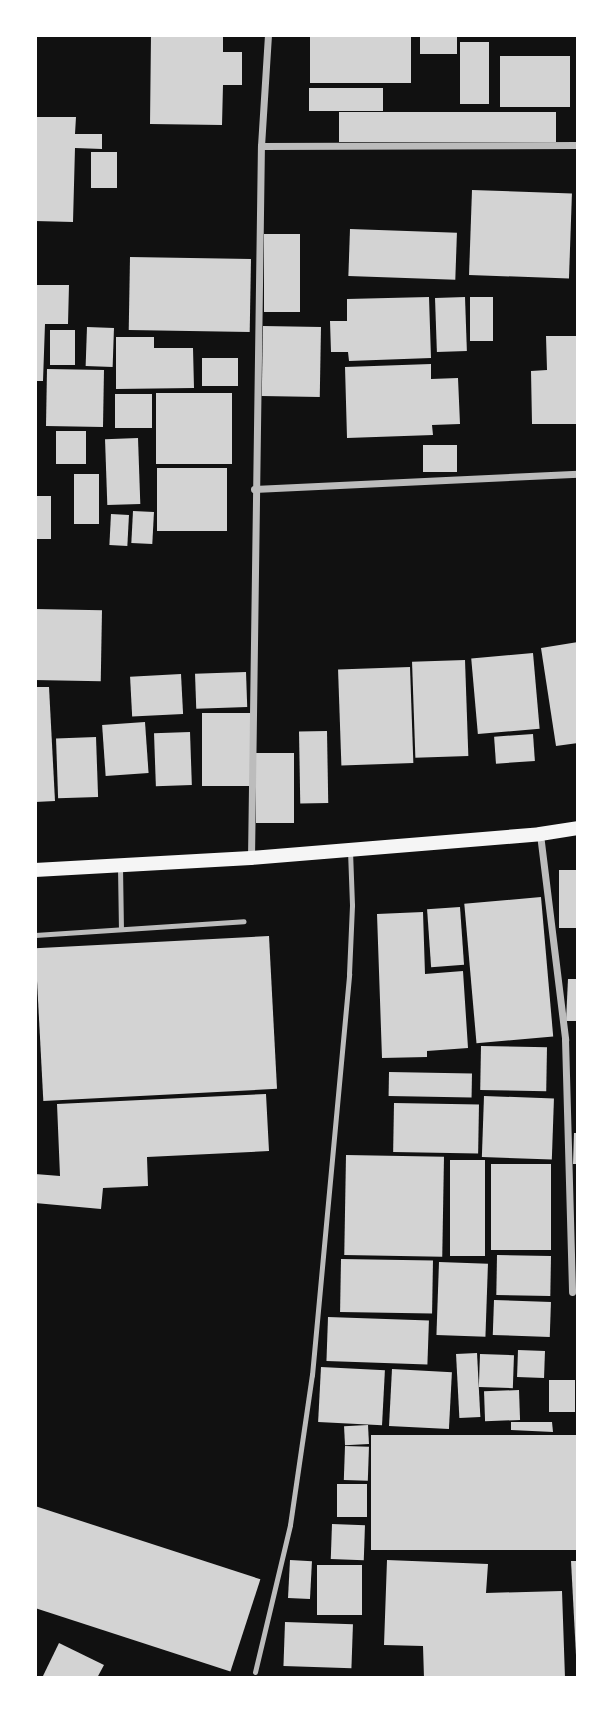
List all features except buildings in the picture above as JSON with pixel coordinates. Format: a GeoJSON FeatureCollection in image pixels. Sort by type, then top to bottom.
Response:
{"type":"FeatureCollection","features":[{"type":"Feature","properties":{"kind":"main road"},"geometry":{"type":"LineString","coordinates":[[35,870],[251,858],[540,834],[578,828]]}},
{"type":"Feature","properties":{"kind":"street"},"geometry":{"type":"LineString","coordinates":[[251,858],[254,489],[261,146],[268,35]]}},
{"type":"Feature","properties":{"kind":"street"},"geometry":{"type":"LineString","coordinates":[[261,146],[578,145]]}},
{"type":"Feature","properties":{"kind":"street"},"geometry":{"type":"LineString","coordinates":[[254,489],[578,474]]}},
{"type":"Feature","properties":{"kind":"street"},"geometry":{"type":"LineString","coordinates":[[540,834],[565,1039],[572,1292]]}},
{"type":"Feature","properties":{"kind":"lane"},"geometry":{"type":"LineString","coordinates":[[255,1672],[290,1525],[313,1375],[348,974],[350,850]]}},
{"type":"Feature","properties":{"kind":"lane"},"geometry":{"type":"LineString","coordinates":[[120,864],[121,928]]}},
{"type":"Feature","properties":{"kind":"lane"},"geometry":{"type":"LineString","coordinates":[[35,935],[244,921]]}}]}
